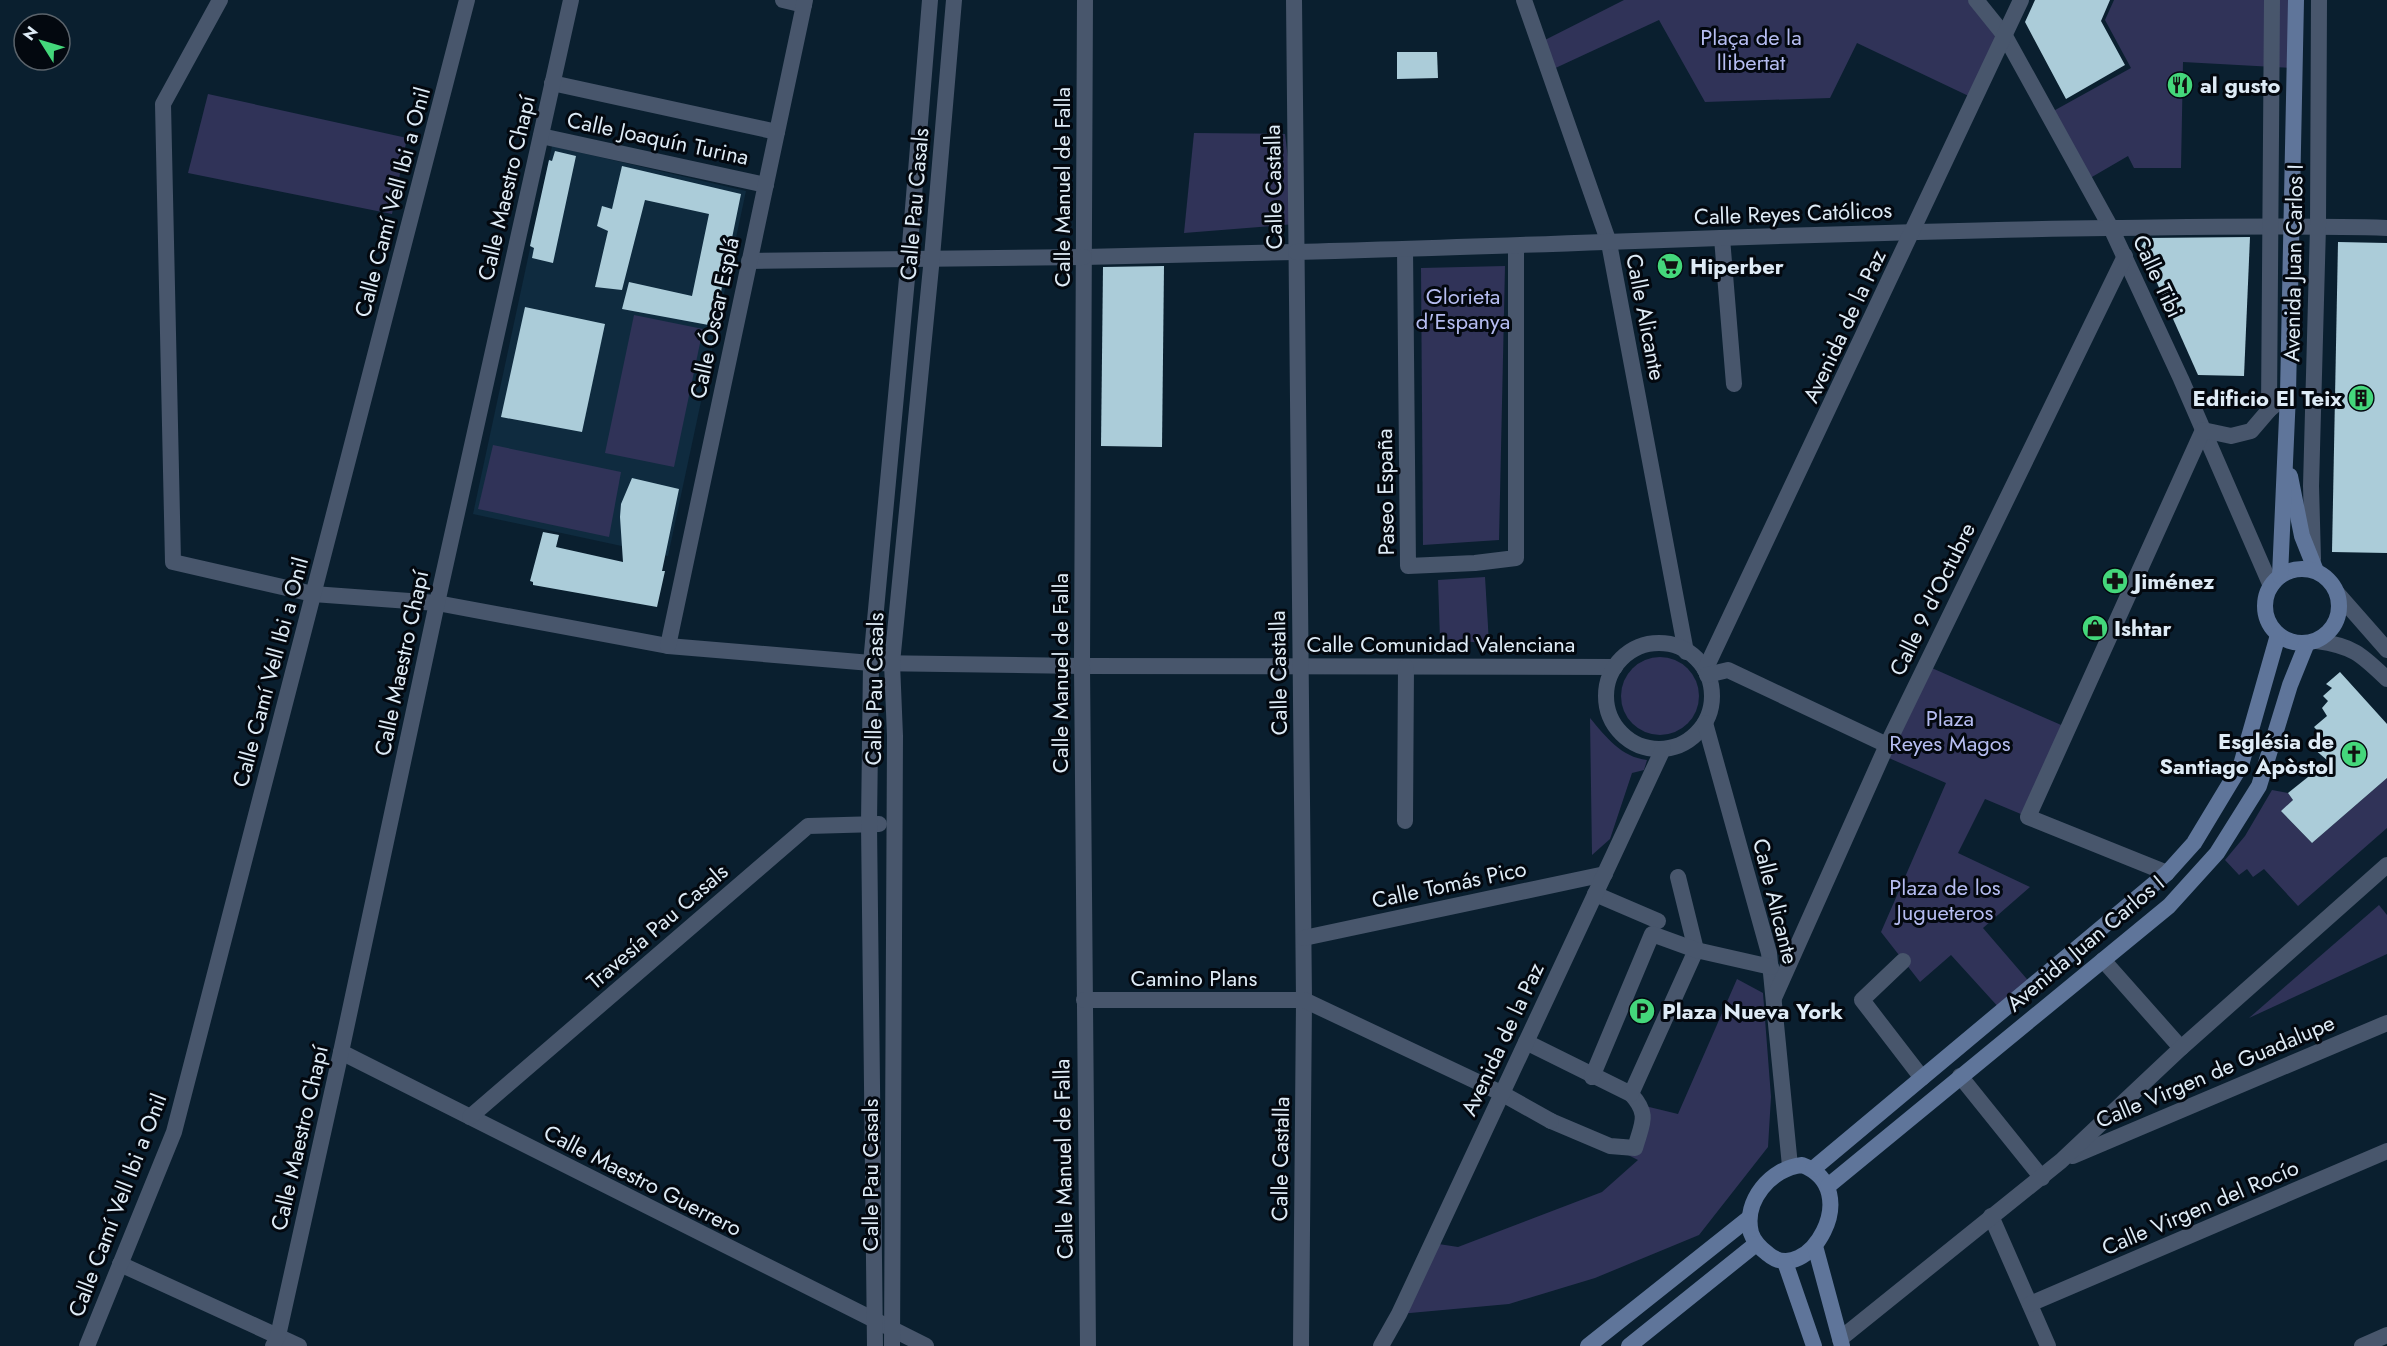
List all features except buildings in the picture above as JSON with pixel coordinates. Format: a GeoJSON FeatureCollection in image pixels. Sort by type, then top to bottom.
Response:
{"type":"FeatureCollection","features":[{"type":"Feature","properties":{"kind":"main road","name":"Avenida Juan Carlos I"},"geometry":{"type":"LineString","coordinates":[[2275,581],[2288,394],[2296,0]]}},
{"type":"Feature","properties":{"kind":"main road","name":"Avenida Juan Carlos I"},"geometry":{"type":"LineString","coordinates":[[2284,446],[2302,536],[2315,567]]}},
{"type":"Feature","properties":{"kind":"main road"},"geometry":{"type":"LineString","coordinates":[[2315,567],[2325,576],[2337,593],[2340,603],[2334,625],[2328,633],[2312,642],[2287,640],[2278,635],[2266,617],[2265,606],[2275,581],[2297,569],[2315,567]]}},
{"type":"Feature","properties":{"kind":"main road","name":"Avenida Juan Carlos I"},"geometry":{"type":"LineString","coordinates":[[1813,1169],[2167,873],[2194,843],[2241,765],[2278,635]]}},
{"type":"Feature","properties":{"kind":"main road","name":"Avenida Juan Carlos I"},"geometry":{"type":"LineString","coordinates":[[1828,1186],[2169,906],[2217,853],[2259,786],[2290,685],[2312,642]]}},
{"type":"Feature","properties":{"kind":"main road"},"geometry":{"type":"LineString","coordinates":[[1588,1346],[1749,1218],[1761,1189],[1774,1174],[1790,1166],[1802,1165],[1813,1169],[1828,1186],[1831,1198],[1830,1214],[1815,1246],[1802,1257],[1785,1262],[1770,1257],[1756,1244],[1749,1218]]}},
{"type":"Feature","properties":{"kind":"main road"},"geometry":{"type":"LineString","coordinates":[[1629,1346],[1756,1244]]}},
{"type":"Feature","properties":{"kind":"main road"},"geometry":{"type":"LineString","coordinates":[[1815,1246],[1841,1342]]}},
{"type":"Feature","properties":{"kind":"main road"},"geometry":{"type":"LineString","coordinates":[[1785,1262],[1814,1346]]}},
{"type":"Feature","properties":{"kind":"street","name":"Calle Comunidad Valenciana"},"geometry":{"type":"LineString","coordinates":[[220,0],[163,104],[173,562],[313,594],[436,603],[668,646],[871,663],[1082,666],[1615,667]]}},
{"type":"Feature","properties":{"kind":"street","name":"Calle Camí Vell Ibi a Onil"},"geometry":{"type":"LineString","coordinates":[[87,1346],[174,1132],[467,0]]}},
{"type":"Feature","properties":{"kind":"street","name":"Calle Maestro Chapí"},"geometry":{"type":"LineString","coordinates":[[276,1341],[341,1052],[436,603],[571,0]]}},
{"type":"Feature","properties":{"kind":"street"},"geometry":{"type":"LineString","coordinates":[[783,0],[805,2]]}},
{"type":"Feature","properties":{"kind":"street","name":"Calle Pau Casals"},"geometry":{"type":"LineString","coordinates":[[875,1346],[869,824],[871,663],[909,257],[930,0]]}},
{"type":"Feature","properties":{"kind":"street","name":"Calle Pau Casals"},"geometry":{"type":"LineString","coordinates":[[892,1338],[895,736],[892,663],[932,257],[954,0]]}},
{"type":"Feature","properties":{"kind":"street","name":"Calle Manuel de Falla"},"geometry":{"type":"LineString","coordinates":[[1085,0],[1082,666],[1088,1346]]}},
{"type":"Feature","properties":{"kind":"street","name":"Calle Castalla"},"geometry":{"type":"LineString","coordinates":[[1294,0],[1304,938],[1300,1346]]}},
{"type":"Feature","properties":{"kind":"street","name":"Calle Alicante"},"geometry":{"type":"LineString","coordinates":[[1524,0],[1609,243],[1686,652]]}},
{"type":"Feature","properties":{"kind":"street","name":"Calle Tibi"},"geometry":{"type":"LineString","coordinates":[[1976,0],[2005,36],[2111,228],[2275,581]]}},
{"type":"Feature","properties":{"kind":"street","name":"Avenida de la Paz"},"geometry":{"type":"LineString","coordinates":[[1706,672],[2021,0]]}},
{"type":"Feature","properties":{"kind":"street","name":"Avenida Juan Carlos I"},"geometry":{"type":"LineString","coordinates":[[2269,410],[2272,0]]}},
{"type":"Feature","properties":{"kind":"street","name":"Avenida Juan Carlos I"},"geometry":{"type":"LineString","coordinates":[[2315,567],[2311,486],[2318,226],[2319,0]]}},
{"type":"Feature","properties":{"kind":"street","name":"Calle Óscar Esplá"},"geometry":{"type":"LineString","coordinates":[[668,646],[805,2]]}},
{"type":"Feature","properties":{"kind":"street"},"geometry":{"type":"LineString","coordinates":[[552,83],[777,132]]}},
{"type":"Feature","properties":{"kind":"street","name":"Calle Joaquín Turina"},"geometry":{"type":"LineString","coordinates":[[541,136],[766,185]]}},
{"type":"Feature","properties":{"kind":"street","name":"Calle Reyes Católicos"},"geometry":{"type":"LineString","coordinates":[[749,261],[1296,252],[1914,231],[2291,226],[2387,228]]}},
{"type":"Feature","properties":{"kind":"street"},"geometry":{"type":"LineString","coordinates":[[1722,238],[1734,384]]}},
{"type":"Feature","properties":{"kind":"street","name":"Paseo España"},"geometry":{"type":"LineString","coordinates":[[1406,249],[1408,566],[1475,563],[1516,558],[1516,246]]}},
{"type":"Feature","properties":{"kind":"street","name":"Calle 9 d'Octubre"},"geometry":{"type":"LineString","coordinates":[[1774,998],[1887,745],[2124,256]]}},
{"type":"Feature","properties":{"kind":"street"},"geometry":{"type":"LineString","coordinates":[[2167,873],[2028,817],[2203,430],[2231,436],[2251,431],[2269,410],[2288,394]]}},
{"type":"Feature","properties":{"kind":"street"},"geometry":{"type":"LineString","coordinates":[[2337,593],[2387,650]]}},
{"type":"Feature","properties":{"kind":"street"},"geometry":{"type":"LineString","coordinates":[[2312,642],[2342,645],[2365,658],[2387,679]]}},
{"type":"Feature","properties":{"kind":"street"},"geometry":{"type":"LineString","coordinates":[[1663,643],[1680,648],[1697,659],[1706,672],[1711,687],[1711,705],[1705,723],[1696,734],[1681,745],[1663,750],[1644,748],[1626,738],[1614,724],[1607,709],[1606,691],[1615,667],[1627,654],[1644,645],[1663,643]]}},
{"type":"Feature","properties":{"kind":"street"},"geometry":{"type":"LineString","coordinates":[[1405,821],[1406,667]]}},
{"type":"Feature","properties":{"kind":"street"},"geometry":{"type":"LineString","coordinates":[[1706,672],[1728,670],[1887,745]]}},
{"type":"Feature","properties":{"kind":"street","name":"Calle Alicante"},"geometry":{"type":"LineString","coordinates":[[1705,723],[1769,953],[1790,1166]]}},
{"type":"Feature","properties":{"kind":"street","name":"Avenida de la Paz"},"geometry":{"type":"LineString","coordinates":[[1381,1346],[1399,1314],[1663,750]]}},
{"type":"Feature","properties":{"kind":"street","name":"Travesía Pau Casals"},"geometry":{"type":"LineString","coordinates":[[470,1117],[808,826],[894,825]]}},
{"type":"Feature","properties":{"kind":"street"},"geometry":{"type":"LineString","coordinates":[[1841,1342],[1991,1216],[2042,1178],[2181,1048],[2387,865]]}},
{"type":"Feature","properties":{"kind":"street","name":"Calle Tomás Pico"},"geometry":{"type":"LineString","coordinates":[[1304,938],[1605,874]]}},
{"type":"Feature","properties":{"kind":"street"},"geometry":{"type":"LineString","coordinates":[[1631,1094],[1696,950],[1678,877]]}},
{"type":"Feature","properties":{"kind":"street"},"geometry":{"type":"LineString","coordinates":[[1595,894],[1658,921]]}},
{"type":"Feature","properties":{"kind":"street"},"geometry":{"type":"LineString","coordinates":[[1592,1077],[1652,934],[1696,950],[1771,967]]}},
{"type":"Feature","properties":{"kind":"street"},"geometry":{"type":"LineString","coordinates":[[2103,960],[2181,1048]]}},
{"type":"Feature","properties":{"kind":"street"},"geometry":{"type":"LineString","coordinates":[[1903,961],[1862,1000],[1922,1078]]}},
{"type":"Feature","properties":{"kind":"street","name":"Camino Plans"},"geometry":{"type":"LineString","coordinates":[[1084,1000],[1304,1000]]}},
{"type":"Feature","properties":{"kind":"street"},"geometry":{"type":"LineString","coordinates":[[1304,1000],[1501,1093],[1551,1120],[1610,1146],[1635,1148],[1644,1118],[1641,1105],[1631,1094],[1592,1077],[1526,1042]]}},
{"type":"Feature","properties":{"kind":"street","name":"Calle Virgen de Guadalupe"},"geometry":{"type":"LineString","coordinates":[[2061,1161],[2387,1023]]}},
{"type":"Feature","properties":{"kind":"street","name":"Calle Maestro Guerrero"},"geometry":{"type":"LineString","coordinates":[[341,1052],[876,1322],[892,1338],[926,1346]]}},
{"type":"Feature","properties":{"kind":"street"},"geometry":{"type":"LineString","coordinates":[[1960,1076],[2042,1178]]}},
{"type":"Feature","properties":{"kind":"street","name":"Calle Virgen del Rocío"},"geometry":{"type":"LineString","coordinates":[[2030,1304],[2387,1151]]}},
{"type":"Feature","properties":{"kind":"street"},"geometry":{"type":"LineString","coordinates":[[1991,1216],[2048,1346]]}},
{"type":"Feature","properties":{"kind":"street"},"geometry":{"type":"LineString","coordinates":[[120,1264],[276,1341],[299,1346]]}},
{"type":"Feature","properties":{"kind":"street"},"geometry":{"type":"LineString","coordinates":[[2362,1346],[2387,1335]]}},
{"type":"Feature","properties":{"kind":"shaded area"},"geometry":{"type":"Polygon","coordinates":[[[552,146],[746,191],[668,556],[473,514],[552,146]]]}},
{"type":"Feature","properties":{"kind":"green space","name":"Plaça de la llibertat"},"geometry":{"type":"Polygon","coordinates":[[[1624,0],[1973,0],[2005,36],[1975,99],[1857,43],[1830,98],[1705,102],[1659,20],[1549,71],[1539,43],[1624,0]]]}},
{"type":"Feature","properties":{"kind":"green space"},"geometry":{"type":"Polygon","coordinates":[[[2114,0],[2296,0],[2295,68],[2183,62],[2181,168],[2134,168],[2128,156],[2085,181],[2048,114],[2131,68],[2105,20],[2114,0]]]}},
{"type":"Feature","properties":{"kind":"green space"},"geometry":{"type":"Polygon","coordinates":[[[208,94],[407,138],[392,214],[188,173],[208,94]]]}},
{"type":"Feature","properties":{"kind":"green space"},"geometry":{"type":"Polygon","coordinates":[[[1194,133],[1285,134],[1296,224],[1184,233],[1194,133]]]}},
{"type":"Feature","properties":{"kind":"green space","name":"Glorieta d'Espanya"},"geometry":{"type":"Polygon","coordinates":[[[1505,266],[1499,540],[1423,545],[1421,268],[1505,266]]]}},
{"type":"Feature","properties":{"kind":"green space"},"geometry":{"type":"Polygon","coordinates":[[[634,315],[703,329],[674,467],[605,453],[634,315]]]}},
{"type":"Feature","properties":{"kind":"green space"},"geometry":{"type":"Polygon","coordinates":[[[493,445],[621,472],[609,537],[478,509],[493,445]]]}},
{"type":"Feature","properties":{"kind":"green space"},"geometry":{"type":"Polygon","coordinates":[[[1485,577],[1489,643],[1440,640],[1438,580],[1485,577]]]}},
{"type":"Feature","properties":{"kind":"green space"},"geometry":{"type":"Polygon","coordinates":[[[1660,657],[1675,660],[1688,668],[1696,681],[1699,696],[1696,711],[1688,724],[1675,732],[1660,735],[1645,732],[1632,724],[1624,711],[1621,696],[1624,681],[1632,668],[1645,660],[1660,657]]]}},
{"type":"Feature","properties":{"kind":"green space"},"geometry":{"type":"Polygon","coordinates":[[[1925,665],[2068,728],[2028,817],[1985,799],[1958,853],[2030,887],[1983,928],[2032,985],[2001,1010],[1951,955],[1920,982],[1881,932],[1946,783],[1882,755],[1925,665]]]}},
{"type":"Feature","properties":{"kind":"green space"},"geometry":{"type":"Polygon","coordinates":[[[1590,718],[1608,739],[1622,750],[1629,755],[1647,760],[1644,770],[1632,773],[1610,839],[1592,855],[1590,718]]]}},
{"type":"Feature","properties":{"kind":"green space"},"geometry":{"type":"Polygon","coordinates":[[[2387,778],[2387,828],[2298,906],[2264,869],[2253,877],[2247,869],[2239,875],[2225,860],[2245,836],[2272,790],[2288,793],[2293,800],[2282,812],[2312,843],[2387,778]]]}},
{"type":"Feature","properties":{"kind":"green space"},"geometry":{"type":"Polygon","coordinates":[[[2379,905],[2387,915],[2387,954],[2249,1018],[2379,905]]]}},
{"type":"Feature","properties":{"kind":"green space"},"geometry":{"type":"Polygon","coordinates":[[[1737,979],[1763,993],[1771,1097],[1768,1147],[1699,1235],[1595,1278],[1509,1304],[1399,1314],[1432,1243],[1458,1247],[1602,1192],[1638,1160],[1610,1146],[1635,1148],[1641,1105],[1678,1114],[1737,979]]]}},
{"type":"Feature","properties":{"kind":"place","name":"al gusto"},"geometry":{"type":"Point","coordinates":[2180,85]}},
{"type":"Feature","properties":{"kind":"place","name":"Hiperber"},"geometry":{"type":"Point","coordinates":[1670,266]}},
{"type":"Feature","properties":{"kind":"place","name":"Edificio El Teix"},"geometry":{"type":"Point","coordinates":[2361,398]}},
{"type":"Feature","properties":{"kind":"place","name":"Jiménez"},"geometry":{"type":"Point","coordinates":[2115,581]}},
{"type":"Feature","properties":{"kind":"place","name":"Ishtar"},"geometry":{"type":"Point","coordinates":[2095,628]}},
{"type":"Feature","properties":{"kind":"place","name":"Església de Santiago Apòstol"},"geometry":{"type":"Point","coordinates":[2354,754]}},
{"type":"Feature","properties":{"kind":"place","name":"Plaza Nueva York"},"geometry":{"type":"Point","coordinates":[1642,1011]}},
{"type":"Feature","properties":{"kind":"park label","name":"Plaza Reyes Magos"},"geometry":{"type":"Point","coordinates":[1950,730]}},
{"type":"Feature","properties":{"kind":"park label","name":"Plaza de los Jugueteros"},"geometry":{"type":"Point","coordinates":[1945,900]}}]}
